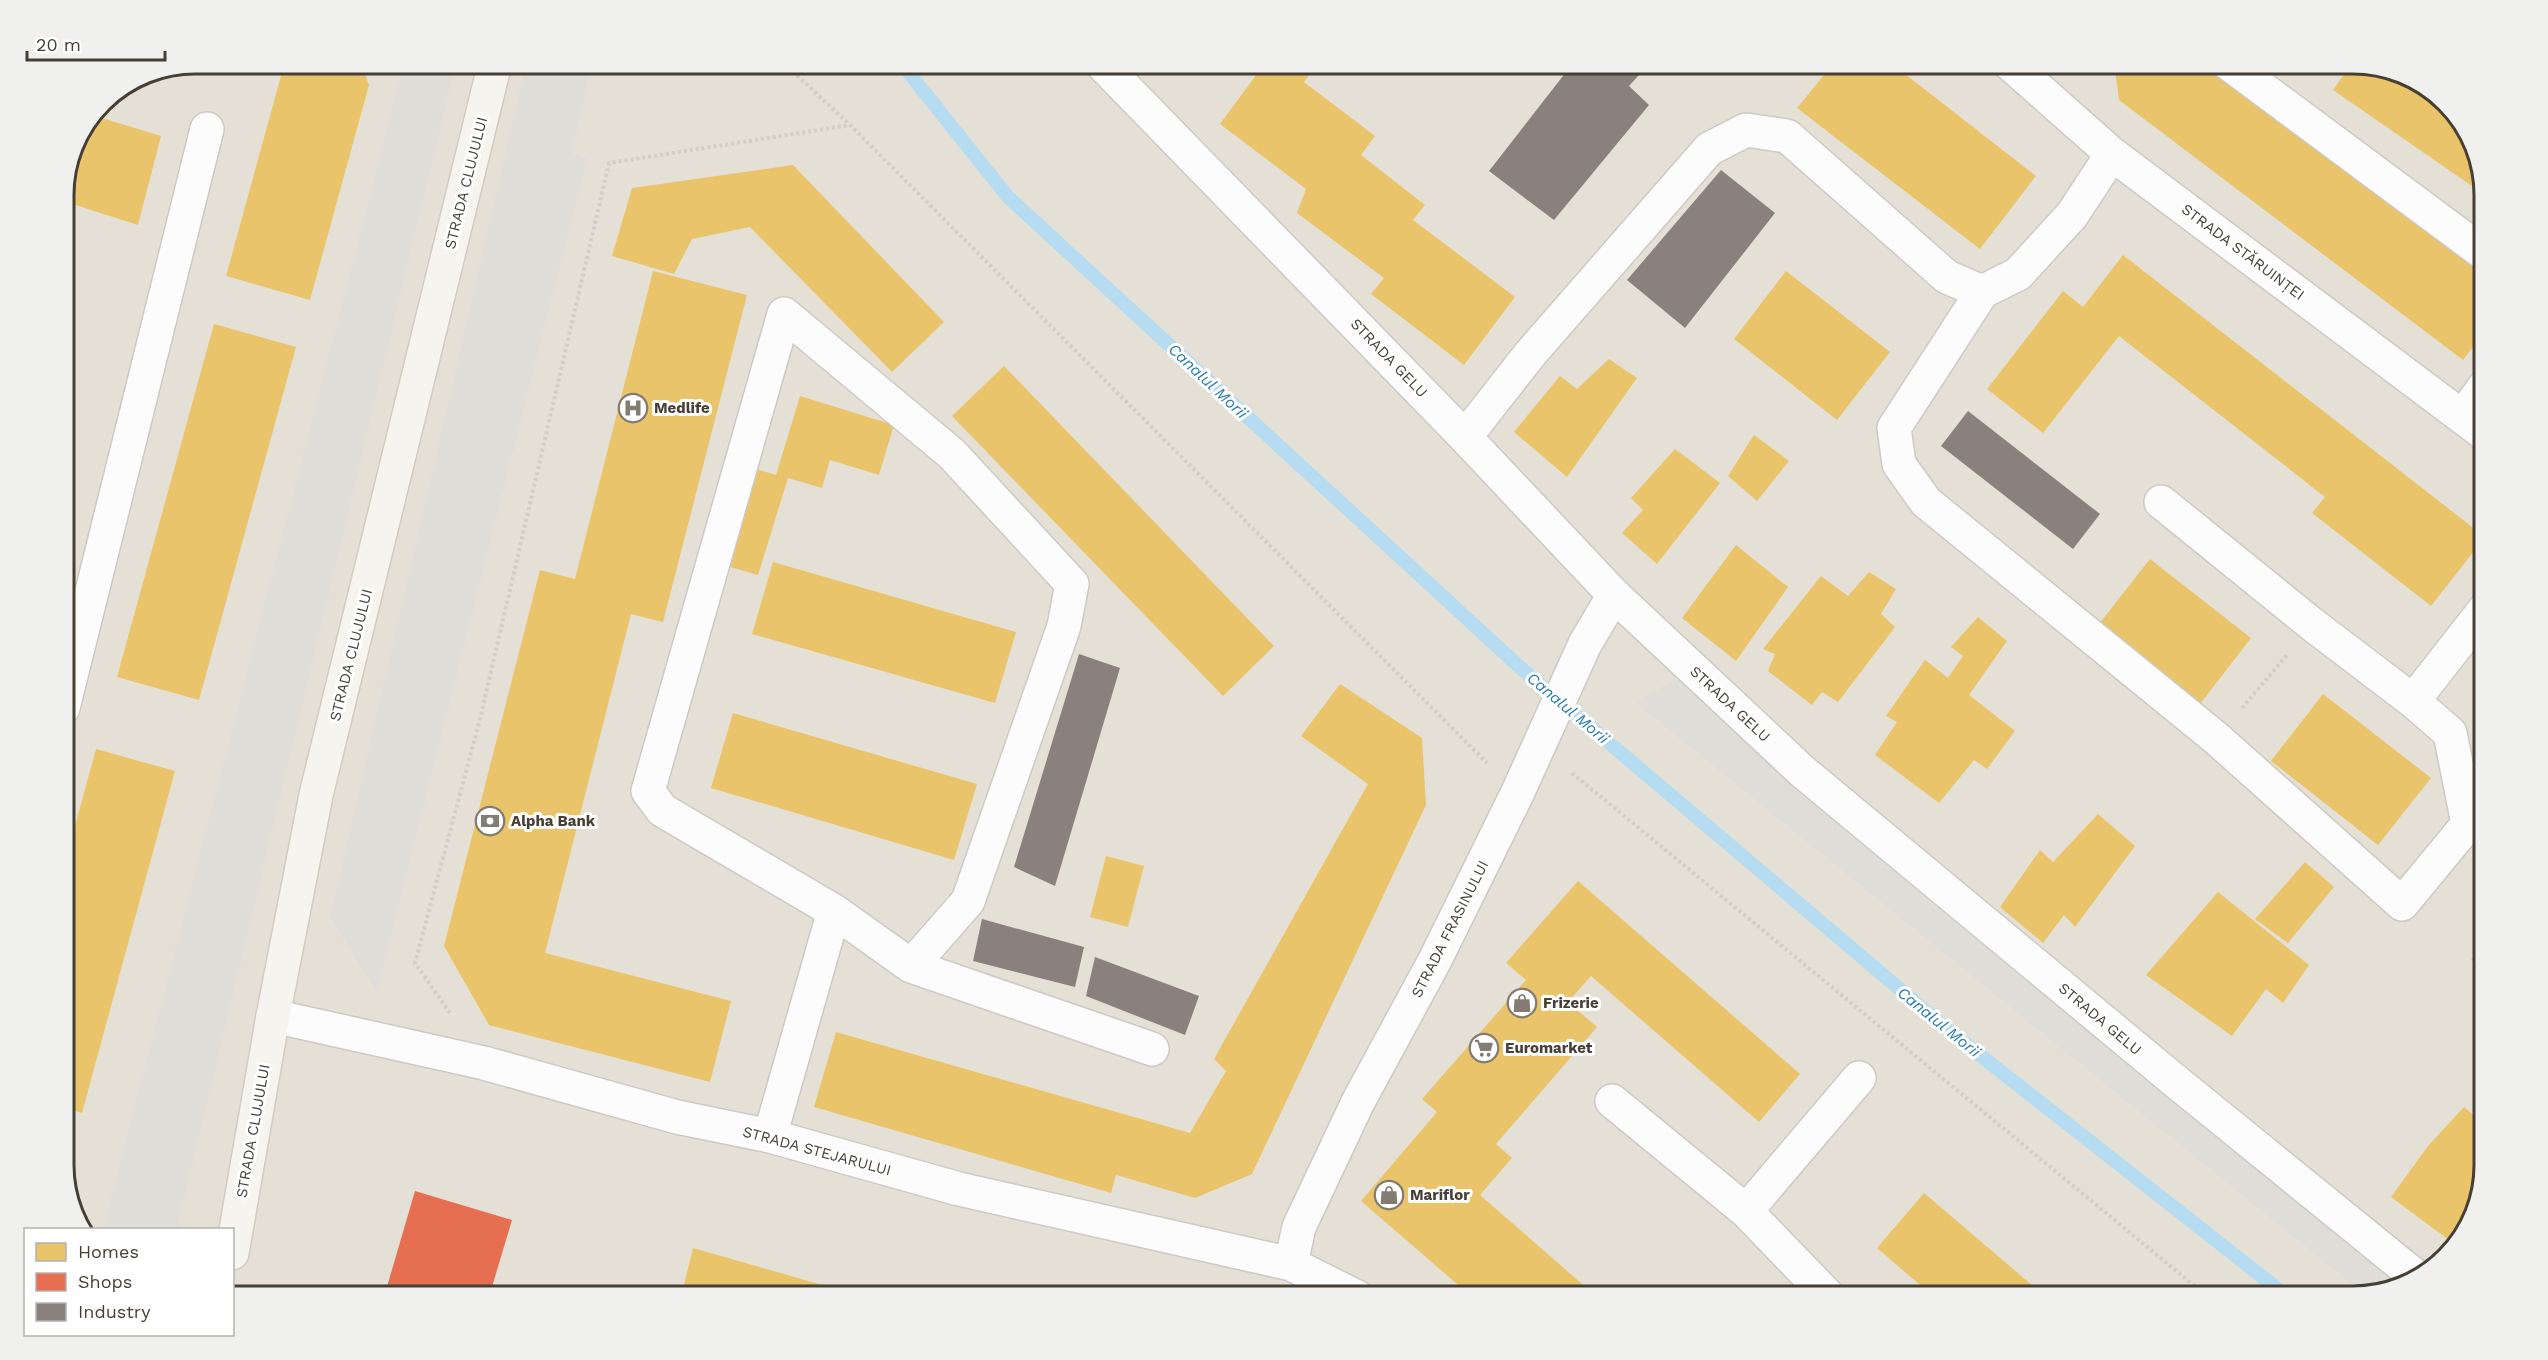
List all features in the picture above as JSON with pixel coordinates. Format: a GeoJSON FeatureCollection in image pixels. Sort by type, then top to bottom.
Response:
{"type":"FeatureCollection","features":[{"type":"Feature","properties":{"kind":"main road","name":"STRADA CLUJULUI"},"geometry":{"type":"LineString","coordinates":[[234,1240],[273,1016],[316,795],[492,74]]}},
{"type":"Feature","properties":{"kind":"street","name":"STRADA GELU"},"geometry":{"type":"LineString","coordinates":[[1112,74],[1465,436],[1614,595],[1802,771],[2164,1073],[2410,1272]]}},
{"type":"Feature","properties":{"kind":"street","name":"STRADA STĂRUINȚEI"},"geometry":{"type":"LineString","coordinates":[[2021,74],[2112,154],[2474,425]]}},
{"type":"Feature","properties":{"kind":"street"},"geometry":{"type":"LineString","coordinates":[[2243,74],[2474,246]]}},
{"type":"Feature","properties":{"kind":"street"},"geometry":{"type":"LineString","coordinates":[[74,664],[207,129]]}},
{"type":"Feature","properties":{"kind":"street"},"geometry":{"type":"LineString","coordinates":[[1465,436],[1531,353],[1709,149],[1746,129],[1787,136],[1947,277],[1982,292]]}},
{"type":"Feature","properties":{"kind":"street"},"geometry":{"type":"LineString","coordinates":[[2112,154],[2072,214],[2018,274],[1982,292],[1894,428],[1899,464],[1926,502],[2216,738],[2402,904],[2468,824],[2450,733],[2413,701],[2313,625],[2160,502]]}},
{"type":"Feature","properties":{"kind":"street"},"geometry":{"type":"LineString","coordinates":[[911,966],[968,901],[1064,626],[1072,584],[952,454],[783,314],[648,791],[662,810],[834,911],[911,966],[1152,1049]]}},
{"type":"Feature","properties":{"kind":"street","name":"STRADA FRASINULUI"},"geometry":{"type":"LineString","coordinates":[[1291,1264],[1299,1227],[1358,1102],[1435,960],[1517,794],[1573,670],[1614,595]]}},
{"type":"Feature","properties":{"kind":"street"},"geometry":{"type":"LineString","coordinates":[[2413,701],[2474,622]]}},
{"type":"Feature","properties":{"kind":"street"},"geometry":{"type":"LineString","coordinates":[[770,1136],[834,911]]}},
{"type":"Feature","properties":{"kind":"street","name":"STRADA STEJARULUI"},"geometry":{"type":"LineString","coordinates":[[273,1016],[484,1063],[677,1117],[770,1136],[959,1189],[1291,1264],[1335,1286]]}},
{"type":"Feature","properties":{"kind":"street"},"geometry":{"type":"LineString","coordinates":[[1746,1212],[1859,1078]]}},
{"type":"Feature","properties":{"kind":"street"},"geometry":{"type":"LineString","coordinates":[[1612,1101],[1746,1212],[1818,1286]]}},
{"type":"Feature","properties":{"kind":"path"},"geometry":{"type":"LineString","coordinates":[[796,74],[850,125],[1517,794]]}},
{"type":"Feature","properties":{"kind":"path"},"geometry":{"type":"LineString","coordinates":[[484,1063],[415,963],[480,718],[609,163],[850,125]]}},
{"type":"Feature","properties":{"kind":"path"},"geometry":{"type":"LineString","coordinates":[[2216,738],[2313,625]]}},
{"type":"Feature","properties":{"kind":"path"},"geometry":{"type":"LineString","coordinates":[[1539,746],[2195,1286]]}},
{"type":"Feature","properties":{"kind":"shaded area"},"geometry":{"type":"Polygon","coordinates":[[[187,74],[2353,74],[2385,78],[2407,86],[2433,104],[2454,127],[2468,156],[2474,187],[2475,1165],[2470,1197],[2462,1219],[2439,1251],[2414,1270],[2385,1282],[2353,1286],[234,1286],[234,1228],[91,1228],[80,1204],[74,1173],[74,187],[83,148],[94,127],[109,109],[134,90],[171,76],[187,74]]]}},
{"type":"Feature","properties":{"kind":"shaded area"},"geometry":{"type":"Polygon","coordinates":[[[401,74],[453,74],[177,1228],[103,1228],[401,74]]]}},
{"type":"Feature","properties":{"kind":"shaded area"},"geometry":{"type":"Polygon","coordinates":[[[523,74],[590,74],[572,153],[587,159],[377,992],[330,917],[523,74]]]}},
{"type":"Feature","properties":{"kind":"shaded area"},"geometry":{"type":"Polygon","coordinates":[[[1693,668],[2410,1272],[2385,1282],[2354,1286],[1636,703],[1693,668]]]}},
{"type":"Feature","properties":{"kind":"building: Homes"},"geometry":{"type":"Polygon","coordinates":[[[282,74],[365,74],[369,85],[310,300],[226,276],[282,74]]]}},
{"type":"Feature","properties":{"kind":"building: Homes"},"geometry":{"type":"Polygon","coordinates":[[[1257,74],[1310,74],[1304,82],[1375,136],[1361,155],[1425,205],[1413,220],[1515,297],[1464,365],[1371,294],[1384,278],[1297,213],[1306,189],[1220,124],[1257,74]]]}},
{"type":"Feature","properties":{"kind":"building: Homes"},"geometry":{"type":"Polygon","coordinates":[[[1825,74],[1905,74],[2036,176],[1980,249],[1797,108],[1825,74]]]}},
{"type":"Feature","properties":{"kind":"building: Homes"},"geometry":{"type":"Polygon","coordinates":[[[2115,74],[2223,74],[2474,265],[2474,345],[2463,360],[2119,100],[2115,74]]]}},
{"type":"Feature","properties":{"kind":"building: Homes"},"geometry":{"type":"Polygon","coordinates":[[[2344,74],[2353,74],[2385,78],[2421,94],[2444,115],[2462,141],[2472,171],[2474,187],[2333,90],[2344,74]]]}},
{"type":"Feature","properties":{"kind":"building: Homes"},"geometry":{"type":"Polygon","coordinates":[[[102,118],[161,136],[138,225],[74,205],[78,163],[90,134],[102,118]]]}},
{"type":"Feature","properties":{"kind":"building: Homes"},"geometry":{"type":"Polygon","coordinates":[[[793,165],[944,322],[892,372],[750,227],[692,239],[674,274],[612,256],[632,188],[793,165]]]}},
{"type":"Feature","properties":{"kind":"building: Homes"},"geometry":{"type":"Polygon","coordinates":[[[2123,255],[2474,529],[2474,551],[2431,606],[2312,513],[2325,497],[2119,336],[2043,433],[1987,389],[2063,291],[2083,307],[2123,255]]]}},
{"type":"Feature","properties":{"kind":"building: Homes"},"geometry":{"type":"Polygon","coordinates":[[[653,271],[747,295],[663,622],[631,614],[545,953],[731,1001],[710,1082],[489,1025],[444,946],[540,570],[575,579],[653,271]]]}},
{"type":"Feature","properties":{"kind":"building: Homes"},"geometry":{"type":"Polygon","coordinates":[[[1786,271],[1890,352],[1837,420],[1734,339],[1786,271]]]}},
{"type":"Feature","properties":{"kind":"building: Homes"},"geometry":{"type":"Polygon","coordinates":[[[214,324],[296,347],[199,700],[117,677],[214,324]]]}},
{"type":"Feature","properties":{"kind":"building: Homes"},"geometry":{"type":"Polygon","coordinates":[[[1609,359],[1637,378],[1567,477],[1514,432],[1560,376],[1577,389],[1609,359]]]}},
{"type":"Feature","properties":{"kind":"building: Homes"},"geometry":{"type":"Polygon","coordinates":[[[1004,366],[1274,646],[1223,696],[952,416],[1004,366]]]}},
{"type":"Feature","properties":{"kind":"building: Homes"},"geometry":{"type":"Polygon","coordinates":[[[800,396],[894,425],[879,475],[830,460],[822,488],[788,478],[758,575],[723,565],[753,468],[776,475],[800,396]]]}},
{"type":"Feature","properties":{"kind":"building: Homes"},"geometry":{"type":"Polygon","coordinates":[[[1754,435],[1789,461],[1757,501],[1728,476],[1754,435]]]}},
{"type":"Feature","properties":{"kind":"building: Homes"},"geometry":{"type":"Polygon","coordinates":[[[1675,449],[1720,483],[1657,564],[1622,533],[1643,510],[1631,498],[1675,449]]]}},
{"type":"Feature","properties":{"kind":"building: Homes"},"geometry":{"type":"Polygon","coordinates":[[[1736,545],[1788,587],[1736,661],[1682,618],[1736,545]]]}},
{"type":"Feature","properties":{"kind":"building: Homes"},"geometry":{"type":"Polygon","coordinates":[[[2150,559],[2251,638],[2200,704],[2099,624],[2150,559]]]}},
{"type":"Feature","properties":{"kind":"building: Homes"},"geometry":{"type":"Polygon","coordinates":[[[773,562],[1016,632],[995,703],[752,634],[773,562]]]}},
{"type":"Feature","properties":{"kind":"building: Homes"},"geometry":{"type":"Polygon","coordinates":[[[1869,572],[1896,589],[1881,614],[1895,627],[1838,702],[1822,692],[1812,705],[1768,671],[1775,654],[1763,649],[1821,576],[1848,596],[1869,572]]]}},
{"type":"Feature","properties":{"kind":"building: Homes"},"geometry":{"type":"Polygon","coordinates":[[[1978,617],[2007,641],[1969,695],[2015,731],[1987,769],[1974,760],[1939,803],[1875,755],[1897,722],[1886,716],[1925,660],[1948,678],[1963,656],[1951,647],[1978,617]]]}},
{"type":"Feature","properties":{"kind":"building: Homes"},"geometry":{"type":"Polygon","coordinates":[[[1340,684],[1422,738],[1426,805],[1252,1174],[1195,1198],[1116,1175],[1111,1193],[814,1107],[836,1032],[1190,1133],[1226,1071],[1214,1059],[1368,784],[1301,736],[1340,684]]]}},
{"type":"Feature","properties":{"kind":"building: Homes"},"geometry":{"type":"Polygon","coordinates":[[[2323,694],[2431,778],[2378,845],[2271,761],[2323,694]]]}},
{"type":"Feature","properties":{"kind":"building: Homes"},"geometry":{"type":"Polygon","coordinates":[[[733,713],[977,784],[954,860],[711,788],[733,713]]]}},
{"type":"Feature","properties":{"kind":"building: Homes"},"geometry":{"type":"Polygon","coordinates":[[[96,749],[175,771],[82,1113],[74,1110],[74,830],[96,749]]]}},
{"type":"Feature","properties":{"kind":"building: Homes"},"geometry":{"type":"Polygon","coordinates":[[[2098,814],[2135,846],[2075,927],[2064,915],[2043,943],[2000,907],[2040,850],[2053,862],[2098,814]]]}},
{"type":"Feature","properties":{"kind":"building: Homes"},"geometry":{"type":"Polygon","coordinates":[[[1106,856],[1144,866],[1128,927],[1090,917],[1106,856]]]}},
{"type":"Feature","properties":{"kind":"building: Homes"},"geometry":{"type":"Polygon","coordinates":[[[2305,862],[2334,887],[2288,943],[2255,919],[2305,862]]]}},
{"type":"Feature","properties":{"kind":"building: Homes"},"geometry":{"type":"Polygon","coordinates":[[[1578,881],[1800,1074],[1759,1122],[1591,976],[1568,1002],[1597,1027],[1496,1144],[1512,1158],[1480,1195],[1584,1286],[1459,1286],[1361,1201],[1437,1112],[1422,1099],[1526,980],[1506,963],[1578,881]]]}},
{"type":"Feature","properties":{"kind":"building: Homes"},"geometry":{"type":"Polygon","coordinates":[[[2218,892],[2309,965],[2283,1003],[2266,989],[2232,1036],[2146,975],[2218,892]]]}},
{"type":"Feature","properties":{"kind":"building: Homes"},"geometry":{"type":"Polygon","coordinates":[[[2464,1107],[2475,1116],[2475,1165],[2470,1197],[2462,1219],[2448,1240],[2391,1197],[2428,1146],[2464,1107]]]}},
{"type":"Feature","properties":{"kind":"building: Homes"},"geometry":{"type":"Polygon","coordinates":[[[1924,1193],[2033,1286],[1921,1286],[1877,1248],[1924,1193]]]}},
{"type":"Feature","properties":{"kind":"building: Homes"},"geometry":{"type":"Polygon","coordinates":[[[693,1248],[826,1286],[684,1286],[693,1248]]]}},
{"type":"Feature","properties":{"kind":"building: Shops"},"geometry":{"type":"Polygon","coordinates":[[[415,1191],[512,1220],[492,1286],[387,1286],[415,1191]]]}},
{"type":"Feature","properties":{"kind":"building: Industry"},"geometry":{"type":"Polygon","coordinates":[[[1564,74],[1640,74],[1629,86],[1649,105],[1554,220],[1489,171],[1564,74]]]}},
{"type":"Feature","properties":{"kind":"building: Industry"},"geometry":{"type":"Polygon","coordinates":[[[1721,170],[1775,213],[1685,328],[1627,280],[1721,170]]]}},
{"type":"Feature","properties":{"kind":"building: Industry"},"geometry":{"type":"Polygon","coordinates":[[[1968,411],[2100,514],[2073,549],[1941,446],[1968,411]]]}},
{"type":"Feature","properties":{"kind":"building: Industry"},"geometry":{"type":"Polygon","coordinates":[[[1079,654],[1120,668],[1055,886],[1014,867],[1079,654]]]}},
{"type":"Feature","properties":{"kind":"building: Industry"},"geometry":{"type":"Polygon","coordinates":[[[982,919],[1084,947],[1075,987],[973,961],[982,919]]]}},
{"type":"Feature","properties":{"kind":"building: Industry"},"geometry":{"type":"Polygon","coordinates":[[[1095,957],[1199,996],[1185,1035],[1086,996],[1095,957]]]}},
{"type":"Feature","properties":{"kind":"waterway","name":"Canalul Morii"},"geometry":{"type":"LineString","coordinates":[[910,74],[1008,197],[1523,670],[1948,1030],[2274,1286]]}},
{"type":"Feature","properties":{"kind":"place","name":"Medlife"},"geometry":{"type":"Point","coordinates":[633,408]}},
{"type":"Feature","properties":{"kind":"place","name":"Alpha Bank"},"geometry":{"type":"Point","coordinates":[490,821]}},
{"type":"Feature","properties":{"kind":"place","name":"Frizerie"},"geometry":{"type":"Point","coordinates":[1522,1003]}},
{"type":"Feature","properties":{"kind":"place","name":"Euromarket"},"geometry":{"type":"Point","coordinates":[1484,1048]}},
{"type":"Feature","properties":{"kind":"place","name":"Mariflor"},"geometry":{"type":"Point","coordinates":[1389,1195]}}]}
